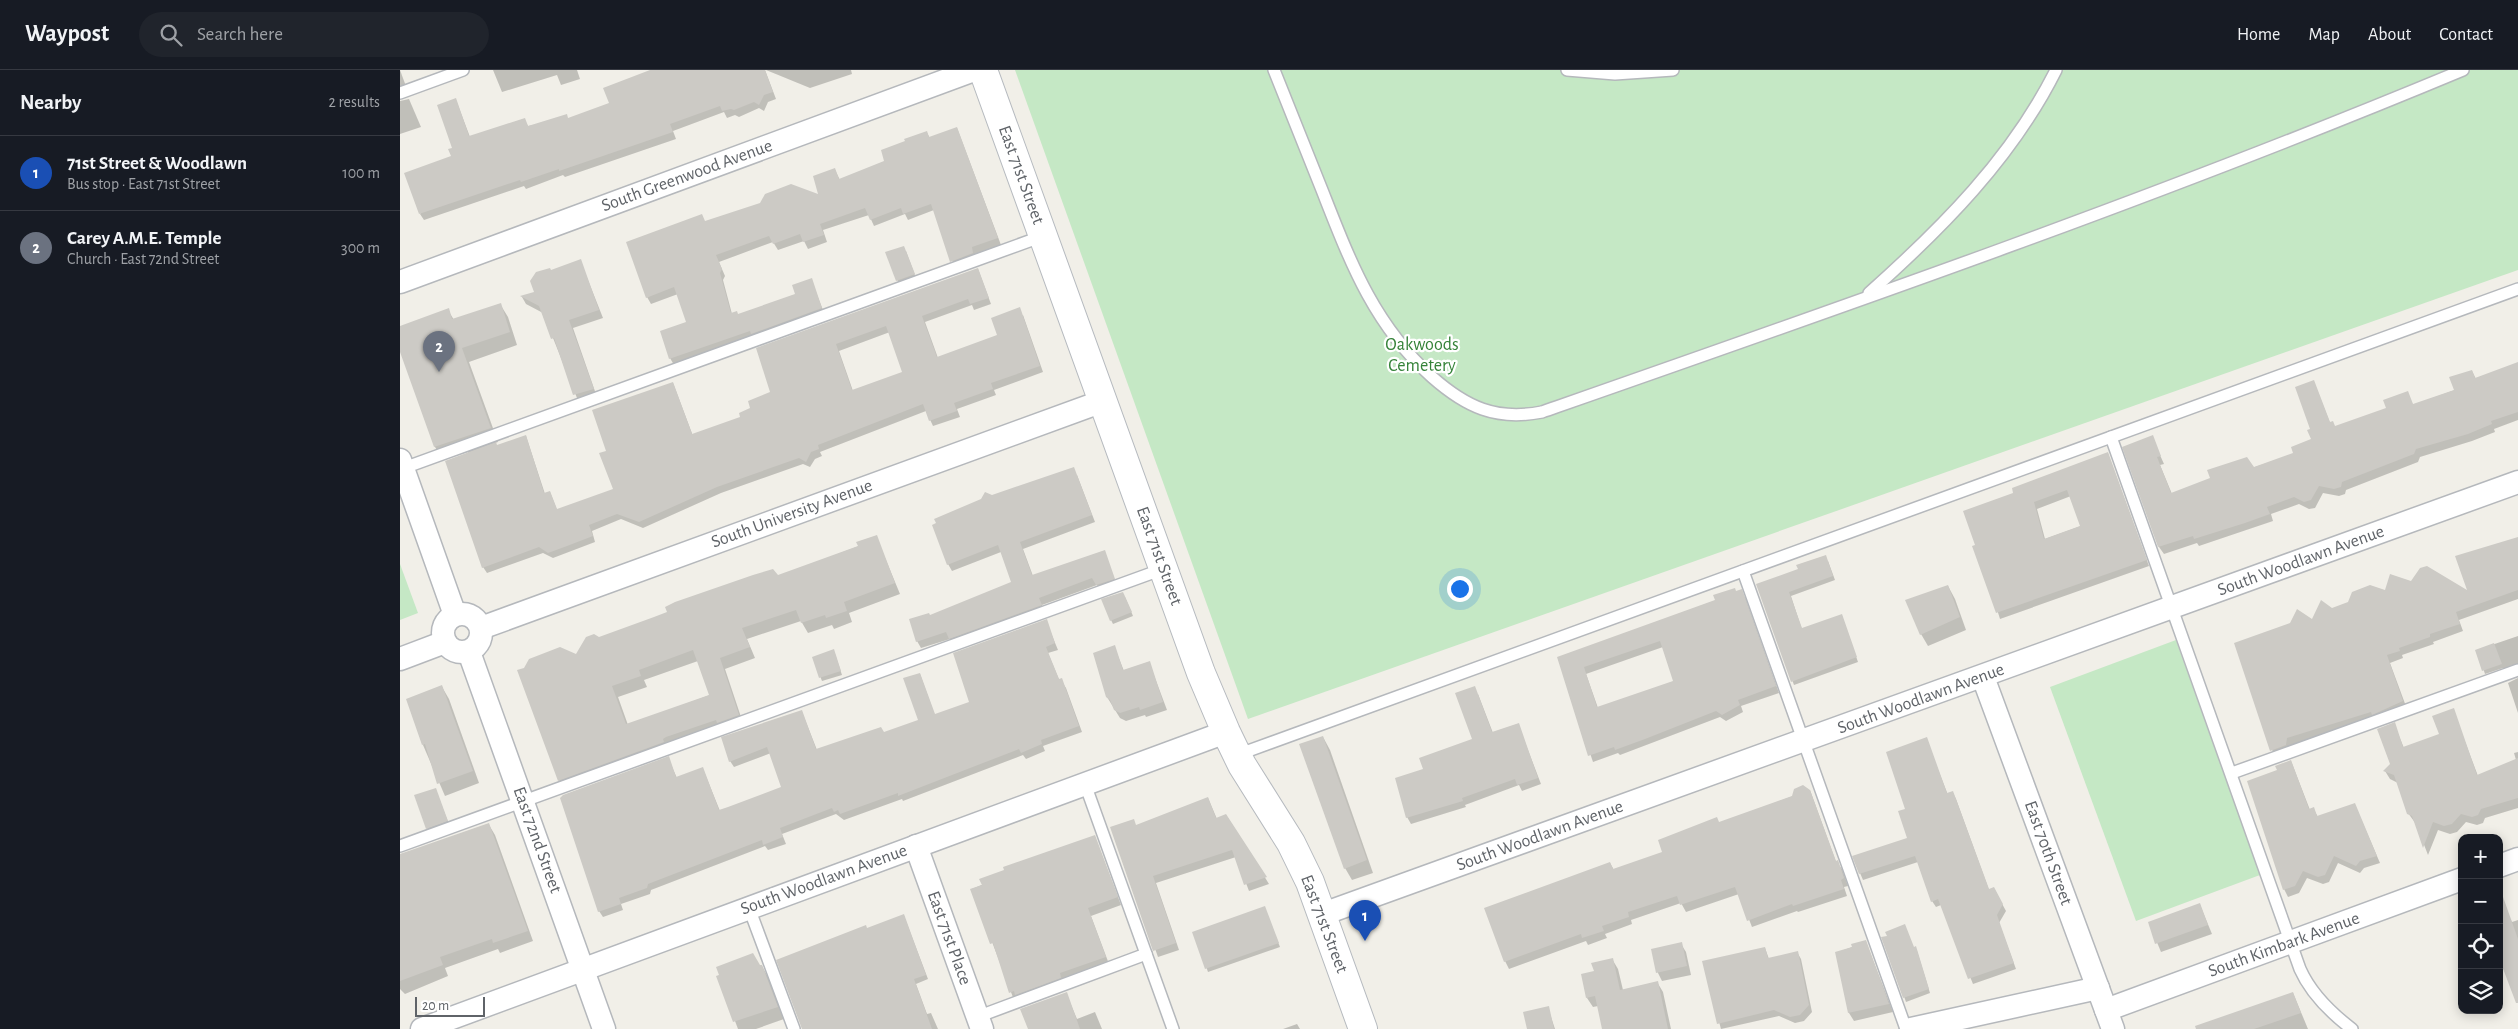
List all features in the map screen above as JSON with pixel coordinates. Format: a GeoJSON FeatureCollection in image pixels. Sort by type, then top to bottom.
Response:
{"type":"FeatureCollection","features":[{"type":"Feature","properties":{"kind":"main road","name":"East 71st Street"},"geometry":{"type":"LineString","coordinates":[[983,70],[1163,569],[1232,743],[1290,843],[1323,914],[1363,1029]]}},
{"type":"Feature","properties":{"kind":"street","name":"South Greenwood Avenue"},"geometry":{"type":"LineString","coordinates":[[400,282],[974,70]]}},
{"type":"Feature","properties":{"kind":"street","name":"South University Avenue"},"geometry":{"type":"LineString","coordinates":[[481,628],[1103,401]]}},
{"type":"Feature","properties":{"kind":"street"},"geometry":{"type":"LineString","coordinates":[[401,466],[455,615]]}},
{"type":"Feature","properties":{"kind":"street","name":"South Woodlawn Avenue"},"geometry":{"type":"LineString","coordinates":[[1323,914],[2518,482]]}},
{"type":"Feature","properties":{"kind":"street"},"geometry":{"type":"LineString","coordinates":[[468,614],[478,622],[481,628],[481,639],[469,652],[458,652],[445,642],[444,626],[455,615],[468,614]]}},
{"type":"Feature","properties":{"kind":"street"},"geometry":{"type":"LineString","coordinates":[[400,659],[445,642]]}},
{"type":"Feature","properties":{"kind":"street","name":"East 72nd Street"},"geometry":{"type":"LineString","coordinates":[[469,652],[604,1029]]}},
{"type":"Feature","properties":{"kind":"street","name":"East 70th Street"},"geometry":{"type":"LineString","coordinates":[[1983,677],[2109,1020]]}},
{"type":"Feature","properties":{"kind":"street","name":"South Woodlawn Avenue"},"geometry":{"type":"LineString","coordinates":[[422,1029],[1085,784],[1232,743]]}},
{"type":"Feature","properties":{"kind":"street","name":"East 71st Place"},"geometry":{"type":"LineString","coordinates":[[916,846],[979,1023]]}},
{"type":"Feature","properties":{"kind":"street"},"geometry":{"type":"LineString","coordinates":[[2503,865],[2518,859]]}},
{"type":"Feature","properties":{"kind":"street","name":"South Kimbark Avenue"},"geometry":{"type":"LineString","coordinates":[[2109,1020],[2290,942],[2458,881]]}},
{"type":"Feature","properties":{"kind":"street"},"geometry":{"type":"LineString","coordinates":[[1911,1029],[2098,988]]}},
{"type":"Feature","properties":{"kind":"lane"},"geometry":{"type":"LineString","coordinates":[[400,93],[463,70]]}},
{"type":"Feature","properties":{"kind":"lane"},"geometry":{"type":"LineString","coordinates":[[1274,70],[1355,272],[1384,325],[1414,361],[1446,390],[1472,406],[1495,414],[1521,416],[1542,412],[1996,251],[2319,128],[2463,70]]}},
{"type":"Feature","properties":{"kind":"lane"},"geometry":{"type":"LineString","coordinates":[[1567,70],[1615,74],[1673,70]]}},
{"type":"Feature","properties":{"kind":"lane"},"geometry":{"type":"LineString","coordinates":[[1866,296],[1915,252],[1995,166],[2025,124],[2056,70]]}},
{"type":"Feature","properties":{"kind":"lane"},"geometry":{"type":"LineString","coordinates":[[401,466],[1043,236]]}},
{"type":"Feature","properties":{"kind":"lane"},"geometry":{"type":"LineString","coordinates":[[1232,743],[1743,571],[2518,288]]}},
{"type":"Feature","properties":{"kind":"lane"},"geometry":{"type":"LineString","coordinates":[[2111,437],[2232,773],[2290,942],[2306,982],[2325,1006],[2352,1029]]}},
{"type":"Feature","properties":{"kind":"lane"},"geometry":{"type":"LineString","coordinates":[[400,846],[1163,569]]}},
{"type":"Feature","properties":{"kind":"lane"},"geometry":{"type":"LineString","coordinates":[[1743,571],[1906,1029]]}},
{"type":"Feature","properties":{"kind":"lane"},"geometry":{"type":"LineString","coordinates":[[2232,773],[2518,670]]}},
{"type":"Feature","properties":{"kind":"lane"},"geometry":{"type":"LineString","coordinates":[[1085,784],[1173,1029]]}},
{"type":"Feature","properties":{"kind":"lane"},"geometry":{"type":"LineString","coordinates":[[749,908],[794,1029]]}},
{"type":"Feature","properties":{"kind":"lane"},"geometry":{"type":"LineString","coordinates":[[979,1023],[1146,954]]}},
{"type":"Feature","properties":{"kind":"green space","name":"Oakwoods Cemetery"},"geometry":{"type":"Polygon","coordinates":[[[1015,70],[2518,70],[2518,270],[1248,719],[1015,70]]]}},
{"type":"Feature","properties":{"kind":"green space"},"geometry":{"type":"Polygon","coordinates":[[[400,564],[418,613],[400,620],[400,564]]]}},
{"type":"Feature","properties":{"kind":"green space"},"geometry":{"type":"Polygon","coordinates":[[[2176,640],[2260,875],[2136,921],[2050,687],[2176,640]]]}},
{"type":"Feature","properties":{"kind":"building"},"geometry":{"type":"Polygon","coordinates":[[[650,70],[765,70],[773,92],[764,95],[759,105],[754,102],[734,110],[722,111],[720,106],[670,124],[673,132],[559,171],[559,169],[521,182],[520,180],[419,214],[404,173],[451,156],[448,149],[452,148],[437,105],[456,98],[469,136],[525,118],[528,126],[567,114],[568,118],[609,103],[603,88],[650,70]]]}},
{"type":"Feature","properties":{"kind":"building"},"geometry":{"type":"Polygon","coordinates":[[[957,127],[998,238],[972,247],[973,253],[950,262],[931,204],[903,214],[901,208],[870,220],[865,208],[820,224],[824,235],[803,242],[800,234],[773,244],[769,236],[716,255],[722,269],[720,273],[731,313],[737,311],[738,314],[795,294],[792,285],[812,278],[822,308],[751,334],[750,331],[669,359],[660,331],[686,322],[674,287],[646,298],[626,242],[702,214],[705,221],[760,203],[765,194],[791,184],[818,194],[813,176],[835,168],[839,179],[884,161],[881,150],[905,141],[904,139],[927,131],[929,137],[957,127]]]}},
{"type":"Feature","properties":{"kind":"building"},"geometry":{"type":"Polygon","coordinates":[[[904,246],[915,274],[896,281],[885,252],[904,246]]]}},
{"type":"Feature","properties":{"kind":"building"},"geometry":{"type":"Polygon","coordinates":[[[581,259],[599,310],[569,320],[594,389],[573,395],[554,338],[551,339],[539,306],[520,296],[534,292],[530,281],[536,272],[550,268],[551,270],[581,259]]]}},
{"type":"Feature","properties":{"kind":"building"},"geometry":{"type":"Polygon","coordinates":[[[978,268],[989,298],[970,304],[968,299],[922,316],[937,357],[997,335],[991,318],[1020,307],[1040,366],[991,383],[993,389],[954,403],[957,411],[929,421],[923,404],[818,445],[819,449],[811,452],[806,462],[799,458],[717,487],[639,522],[617,514],[589,525],[593,536],[548,553],[539,547],[482,568],[445,461],[496,442],[497,445],[526,435],[544,493],[550,491],[557,509],[613,489],[599,453],[606,451],[592,410],[673,382],[692,434],[740,417],[739,413],[750,408],[748,401],[770,392],[756,348],[978,268]],[[886,326],[836,344],[852,390],[902,372],[886,326]]]}},
{"type":"Feature","properties":{"kind":"building"},"geometry":{"type":"Polygon","coordinates":[[[501,303],[510,332],[462,348],[491,428],[434,447],[400,352],[400,326],[449,308],[452,319],[501,303]]]}},
{"type":"Feature","properties":{"kind":"building"},"geometry":{"type":"Polygon","coordinates":[[[2518,362],[2518,412],[2491,421],[2492,424],[2468,434],[2416,449],[2414,454],[2342,482],[2341,487],[2334,489],[2319,486],[2311,500],[2304,502],[2294,497],[2267,507],[2270,514],[2194,539],[2193,536],[2158,547],[2122,447],[2153,435],[2161,456],[2157,457],[2171,493],[2210,478],[2207,470],[2247,457],[2254,467],[2293,453],[2291,447],[2311,439],[2307,430],[2310,429],[2295,387],[2314,380],[2330,422],[2333,421],[2335,426],[2386,408],[2383,400],[2408,391],[2413,404],[2454,390],[2449,377],[2472,370],[2475,378],[2518,362]]]}},
{"type":"Feature","properties":{"kind":"building"},"geometry":{"type":"Polygon","coordinates":[[[2108,452],[2147,560],[1996,613],[1972,546],[1975,545],[1963,511],[2013,493],[2012,488],[2108,452]],[[2067,490],[2034,502],[2044,539],[2080,526],[2067,490]]]}},
{"type":"Feature","properties":{"kind":"building"},"geometry":{"type":"Polygon","coordinates":[[[1074,467],[1092,515],[1020,542],[1032,575],[1105,550],[1115,579],[1096,585],[1092,578],[1039,598],[1042,605],[949,639],[946,632],[916,642],[909,619],[929,613],[930,615],[1011,582],[998,545],[947,565],[932,525],[936,523],[934,519],[981,499],[985,492],[992,495],[1074,467]]]}},
{"type":"Feature","properties":{"kind":"building"},"geometry":{"type":"Polygon","coordinates":[[[877,535],[895,583],[844,602],[847,611],[826,618],[825,615],[801,623],[796,610],[742,628],[750,647],[720,658],[739,715],[717,723],[716,720],[666,737],[663,739],[664,742],[558,781],[517,670],[524,668],[529,659],[560,647],[576,654],[586,637],[594,634],[599,637],[654,617],[667,612],[665,607],[675,602],[753,575],[773,569],[778,575],[858,546],[856,542],[877,535]],[[693,650],[639,670],[641,676],[612,686],[626,724],[709,695],[693,650]]]}},
{"type":"Feature","properties":{"kind":"building"},"geometry":{"type":"Polygon","coordinates":[[[2518,537],[2518,590],[2456,612],[2460,624],[2430,634],[2430,637],[2399,648],[2400,651],[2387,655],[2403,701],[2372,715],[2371,712],[2287,738],[2286,745],[2270,751],[2234,643],[2290,623],[2297,609],[2312,619],[2321,600],[2332,608],[2348,602],[2352,592],[2370,585],[2385,590],[2390,574],[2411,581],[2420,568],[2427,566],[2467,590],[2455,556],[2518,537]]]}},
{"type":"Feature","properties":{"kind":"building"},"geometry":{"type":"Polygon","coordinates":[[[1826,555],[1833,576],[1789,592],[1802,628],[1842,614],[1857,657],[1791,682],[1756,584],[1798,569],[1796,565],[1826,555]]]}},
{"type":"Feature","properties":{"kind":"building"},"geometry":{"type":"Polygon","coordinates":[[[1948,585],[1960,617],[1920,635],[1905,600],[1948,585]]]}},
{"type":"Feature","properties":{"kind":"building"},"geometry":{"type":"Polygon","coordinates":[[[1735,588],[1736,591],[1742,589],[1776,686],[1738,700],[1740,705],[1722,715],[1716,711],[1615,750],[1614,747],[1588,756],[1557,657],[1715,600],[1713,595],[1735,588]],[[1660,641],[1584,667],[1597,707],[1673,681],[1660,641]]]}},
{"type":"Feature","properties":{"kind":"building"},"geometry":{"type":"Polygon","coordinates":[[[1123,592],[1132,612],[1110,621],[1101,599],[1123,592]]]}},
{"type":"Feature","properties":{"kind":"building"},"geometry":{"type":"Polygon","coordinates":[[[1047,619],[1055,643],[1046,647],[1059,679],[1062,678],[1079,726],[1041,740],[1042,744],[1021,753],[1019,749],[898,796],[898,793],[840,814],[838,810],[834,812],[832,808],[780,828],[783,837],[763,845],[762,840],[648,884],[647,888],[619,898],[621,904],[598,912],[560,798],[563,795],[669,756],[676,777],[703,767],[719,810],[728,807],[781,787],[767,747],[729,762],[721,737],[802,710],[816,749],[881,727],[884,732],[918,720],[903,678],[920,673],[935,714],[969,702],[953,653],[1047,619]]]}},
{"type":"Feature","properties":{"kind":"building"},"geometry":{"type":"Polygon","coordinates":[[[2494,643],[2502,664],[2482,671],[2475,650],[2494,643]]]}},
{"type":"Feature","properties":{"kind":"building"},"geometry":{"type":"Polygon","coordinates":[[[1115,645],[1123,670],[1150,661],[1163,702],[1140,710],[1139,707],[1120,713],[1114,710],[1110,700],[1106,697],[1093,653],[1115,645]]]}},
{"type":"Feature","properties":{"kind":"building"},"geometry":{"type":"Polygon","coordinates":[[[834,649],[841,671],[819,678],[812,657],[834,649]]]}},
{"type":"Feature","properties":{"kind":"building"},"geometry":{"type":"Polygon","coordinates":[[[442,685],[473,771],[437,784],[425,744],[422,745],[406,699],[442,685]]]}},
{"type":"Feature","properties":{"kind":"building"},"geometry":{"type":"Polygon","coordinates":[[[1475,686],[1492,732],[1519,723],[1538,778],[1517,785],[1515,779],[1462,798],[1463,801],[1406,818],[1395,778],[1423,769],[1419,758],[1472,739],[1455,693],[1475,686]]]}},
{"type":"Feature","properties":{"kind":"building"},"geometry":{"type":"Polygon","coordinates":[[[2454,708],[2477,775],[2518,758],[2518,798],[2481,809],[2478,815],[2472,817],[2461,814],[2452,824],[2444,826],[2433,822],[2423,848],[2412,816],[2407,814],[2394,775],[2383,771],[2390,764],[2377,729],[2395,722],[2403,747],[2439,734],[2432,716],[2454,708]]]}},
{"type":"Feature","properties":{"kind":"building"},"geometry":{"type":"Polygon","coordinates":[[[1323,736],[1367,860],[1344,869],[1299,744],[1323,736]]]}},
{"type":"Feature","properties":{"kind":"building"},"geometry":{"type":"Polygon","coordinates":[[[1927,737],[1947,793],[1953,791],[1989,889],[1994,887],[2003,904],[1997,915],[2014,963],[1968,979],[1938,899],[1931,902],[1915,856],[1859,874],[1852,856],[1907,838],[1898,811],[1905,809],[1886,752],[1927,737]]]}},
{"type":"Feature","properties":{"kind":"building"},"geometry":{"type":"Polygon","coordinates":[[[2291,760],[2309,809],[2314,807],[2317,816],[2355,803],[2377,856],[2360,861],[2356,866],[2334,856],[2325,875],[2318,877],[2303,871],[2295,886],[2283,890],[2247,781],[2277,770],[2275,766],[2291,760]]]}},
{"type":"Feature","properties":{"kind":"building"},"geometry":{"type":"Polygon","coordinates":[[[1803,785],[1810,790],[1836,861],[1838,860],[1844,878],[1841,880],[1844,889],[1793,906],[1792,904],[1747,921],[1735,887],[1680,905],[1677,896],[1628,912],[1629,917],[1602,926],[1604,931],[1582,938],[1581,934],[1504,962],[1484,908],[1610,862],[1613,869],[1662,852],[1658,840],[1717,817],[1719,822],[1792,796],[1794,789],[1803,785]]]}},
{"type":"Feature","properties":{"kind":"building"},"geometry":{"type":"Polygon","coordinates":[[[436,788],[448,821],[426,829],[414,795],[436,788]]]}},
{"type":"Feature","properties":{"kind":"building"},"geometry":{"type":"Polygon","coordinates":[[[1208,797],[1216,818],[1226,814],[1267,877],[1244,885],[1232,850],[1153,876],[1176,943],[1153,951],[1110,827],[1134,819],[1136,825],[1208,797]]]}},
{"type":"Feature","properties":{"kind":"building"},"geometry":{"type":"Polygon","coordinates":[[[489,823],[528,931],[493,943],[492,939],[440,957],[443,965],[400,981],[400,854],[489,823]]]}},
{"type":"Feature","properties":{"kind":"building"},"geometry":{"type":"Polygon","coordinates":[[[1095,835],[1118,897],[1088,908],[1106,957],[1060,973],[1061,978],[1015,995],[1014,991],[1009,993],[993,943],[990,944],[970,889],[982,885],[979,879],[1004,870],[1003,867],[1095,835]]]}},
{"type":"Feature","properties":{"kind":"building"},"geometry":{"type":"Polygon","coordinates":[[[2503,897],[2518,939],[2518,1003],[2516,1003],[2503,969],[2503,897]]]}},
{"type":"Feature","properties":{"kind":"building"},"geometry":{"type":"Polygon","coordinates":[[[2200,903],[2208,925],[2155,944],[2148,922],[2200,903]]]}},
{"type":"Feature","properties":{"kind":"building"},"geometry":{"type":"Polygon","coordinates":[[[1265,906],[1279,943],[1205,969],[1192,932],[1265,906]]]}},
{"type":"Feature","properties":{"kind":"building"},"geometry":{"type":"Polygon","coordinates":[[[904,914],[926,975],[914,979],[932,1029],[802,1029],[776,960],[866,925],[867,928],[904,914]]]}},
{"type":"Feature","properties":{"kind":"building"},"geometry":{"type":"Polygon","coordinates":[[[1905,924],[1914,947],[1916,946],[1929,989],[1903,998],[1881,937],[1887,936],[1885,932],[1905,924]]]}},
{"type":"Feature","properties":{"kind":"building"},"geometry":{"type":"Polygon","coordinates":[[[1866,940],[1889,1004],[1848,1013],[1835,952],[1852,947],[1851,944],[1866,940]]]}},
{"type":"Feature","properties":{"kind":"building"},"geometry":{"type":"Polygon","coordinates":[[[1682,942],[1687,966],[1656,973],[1651,949],[1682,942]]]}},
{"type":"Feature","properties":{"kind":"building"},"geometry":{"type":"Polygon","coordinates":[[[1765,947],[1768,958],[1798,951],[1809,1005],[1800,1015],[1790,1017],[1774,1010],[1717,1024],[1702,961],[1765,947]]]}},
{"type":"Feature","properties":{"kind":"building"},"geometry":{"type":"Polygon","coordinates":[[[753,953],[760,965],[762,965],[778,1007],[733,1022],[716,976],[719,975],[716,967],[753,953]]]}},
{"type":"Feature","properties":{"kind":"building"},"geometry":{"type":"Polygon","coordinates":[[[1613,958],[1620,990],[1658,981],[1668,1029],[1602,1029],[1595,996],[1586,998],[1581,974],[1594,971],[1591,963],[1613,958]]]}},
{"type":"Feature","properties":{"kind":"building"},"geometry":{"type":"Polygon","coordinates":[[[1067,992],[1080,1029],[1028,1029],[1020,1009],[1067,992]]]}},
{"type":"Feature","properties":{"kind":"building"},"geometry":{"type":"Polygon","coordinates":[[[2293,992],[2301,1013],[2254,1029],[2196,1029],[2195,1026],[2293,992]]]}},
{"type":"Feature","properties":{"kind":"building"},"geometry":{"type":"Polygon","coordinates":[[[1549,1006],[1554,1029],[1527,1029],[1523,1012],[1549,1006]]]}},
{"type":"Feature","properties":{"kind":"place","name":"Carey A.M.E. Temple"},"geometry":{"type":"Point","coordinates":[439,372]}},
{"type":"Feature","properties":{"kind":"place","name":"71st Street & Woodlawn"},"geometry":{"type":"Point","coordinates":[1365,941]}}]}
